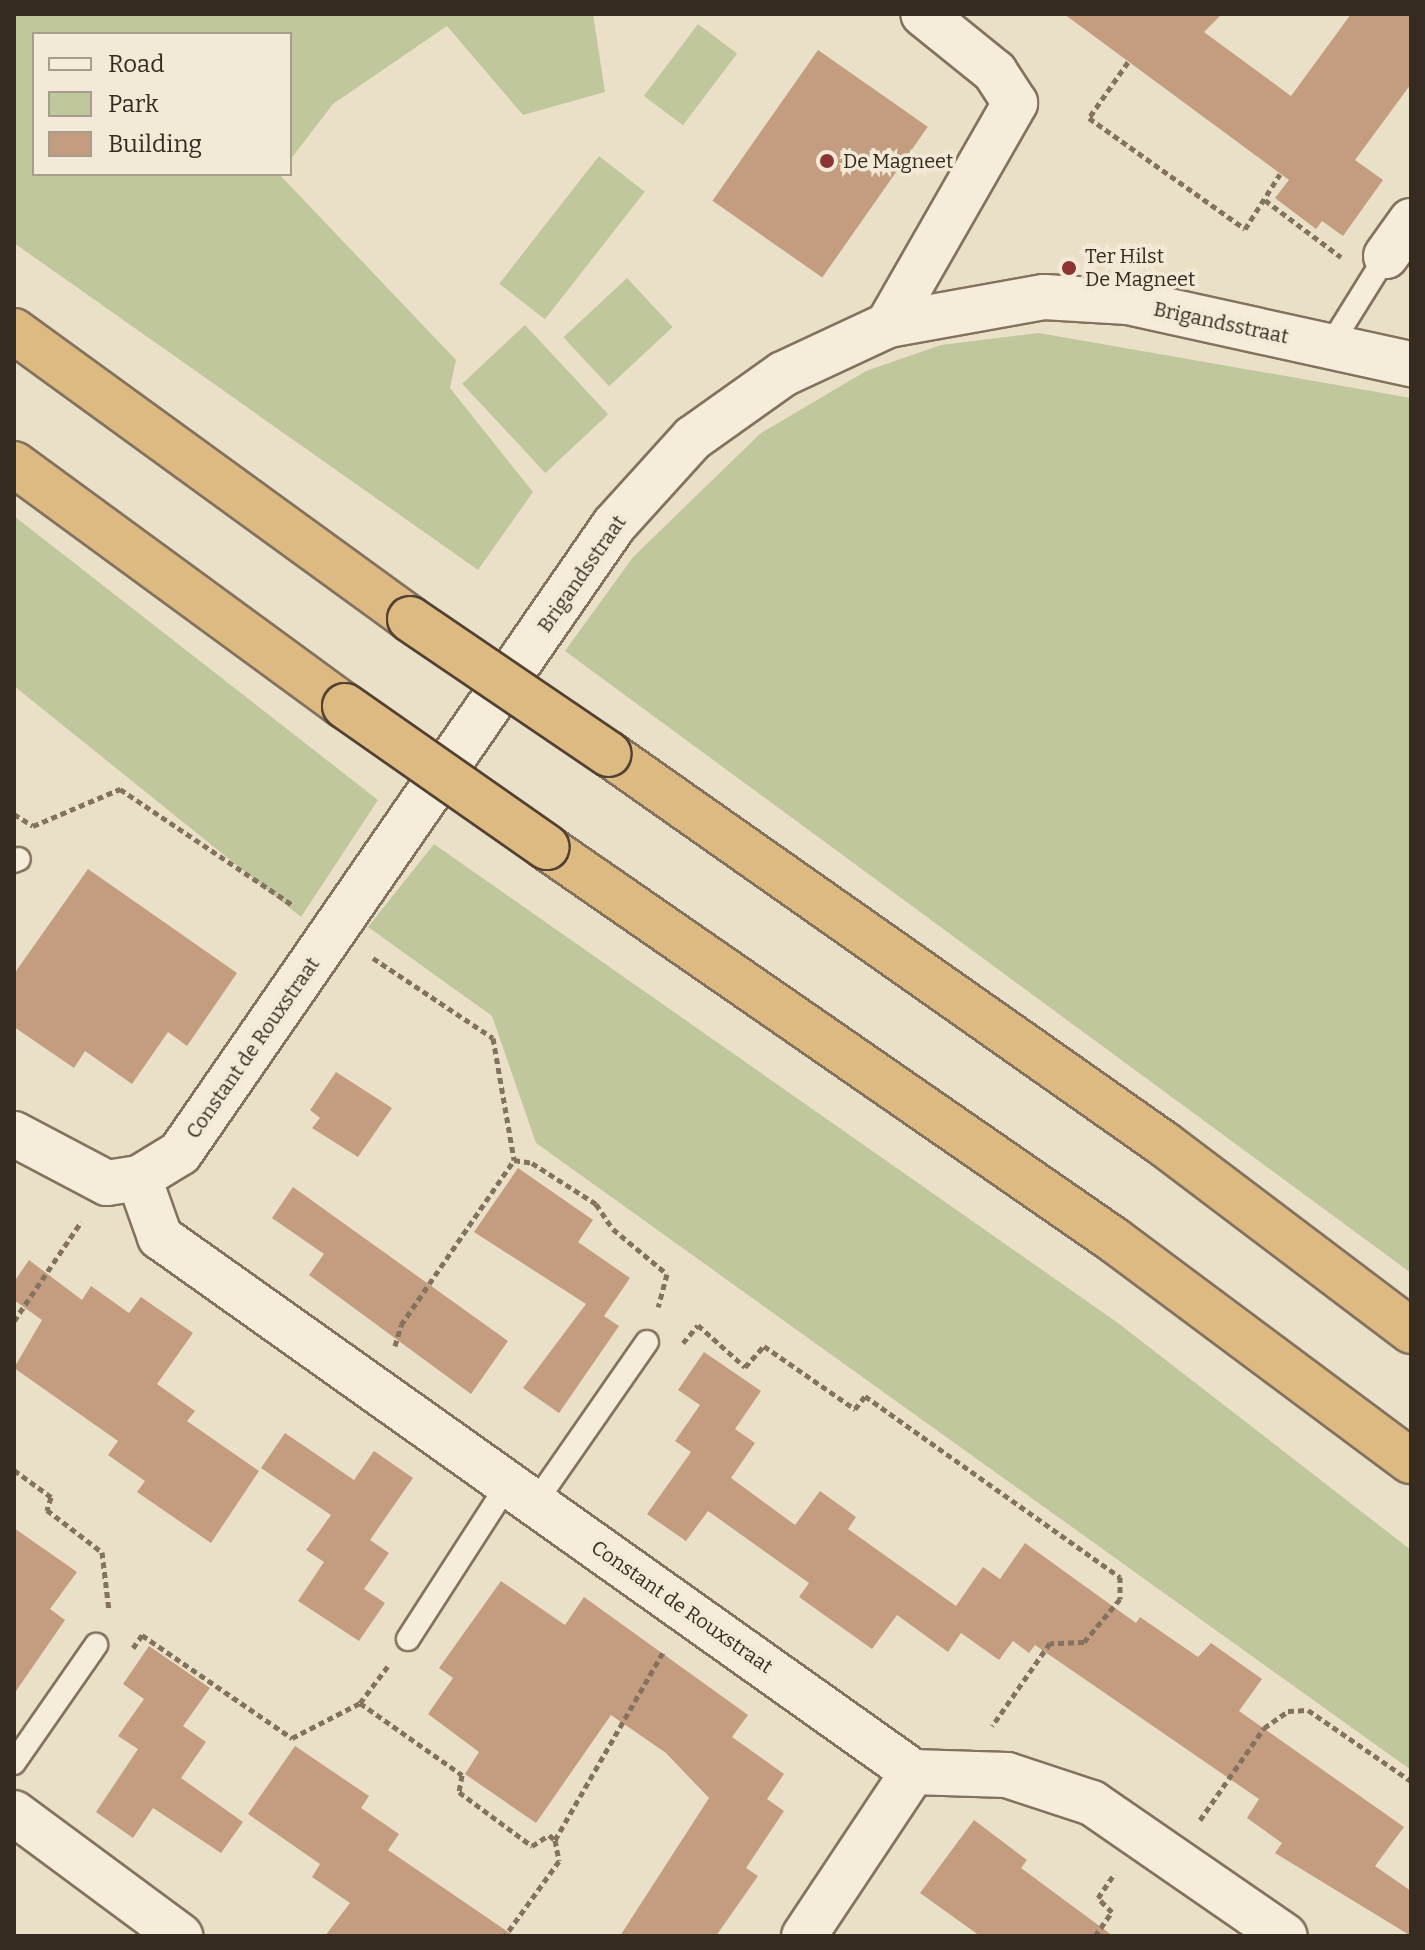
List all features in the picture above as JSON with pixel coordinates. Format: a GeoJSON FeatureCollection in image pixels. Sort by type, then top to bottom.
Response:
{"type":"FeatureCollection","features":[{"type":"Feature","properties":{"kind":"highway"},"geometry":{"type":"LineString","coordinates":[[14,331],[410,619],[609,754],[1164,1144],[1411,1331]]}},
{"type":"Feature","properties":{"kind":"highway"},"geometry":{"type":"LineString","coordinates":[[14,464],[345,706],[1114,1240],[1411,1461]]}},
{"type":"Feature","properties":{"kind":"street"},"geometry":{"type":"LineString","coordinates":[[888,325],[1015,103],[995,72],[923,14]]}},
{"type":"Feature","properties":{"kind":"street"},"geometry":{"type":"LineString","coordinates":[[1380,269],[1411,221]]}},
{"type":"Feature","properties":{"kind":"street","name":"Brigandsstraat"},"geometry":{"type":"LineString","coordinates":[[344,919],[614,525],[693,438],[783,374],[888,325],[1009,301],[1098,299],[1411,364]]}},
{"type":"Feature","properties":{"kind":"street","name":"Constant de Rouxstraat"},"geometry":{"type":"LineString","coordinates":[[344,919],[180,1153],[123,1181],[160,1237],[913,1772]]}},
{"type":"Feature","properties":{"kind":"street"},"geometry":{"type":"LineString","coordinates":[[14,1134],[123,1181]]}},
{"type":"Feature","properties":{"kind":"street"},"geometry":{"type":"LineString","coordinates":[[804,1936],[913,1772],[1007,1775],[1092,1803],[1285,1936]]}},
{"type":"Feature","properties":{"kind":"street"},"geometry":{"type":"LineString","coordinates":[[14,1813],[180,1936]]}},
{"type":"Feature","properties":{"kind":"lane"},"geometry":{"type":"LineString","coordinates":[[1330,346],[1380,269]]}},
{"type":"Feature","properties":{"kind":"lane"},"geometry":{"type":"LineString","coordinates":[[408,1639],[647,1342]]}},
{"type":"Feature","properties":{"kind":"lane"},"geometry":{"type":"LineString","coordinates":[[14,1763],[99,1636]]}},
{"type":"Feature","properties":{"kind":"path"},"geometry":{"type":"LineString","coordinates":[[1128,62],[1089,118],[1245,229],[1280,174]]}},
{"type":"Feature","properties":{"kind":"path"},"geometry":{"type":"LineString","coordinates":[[1265,200],[1380,269]]}},
{"type":"Feature","properties":{"kind":"path"},"geometry":{"type":"LineString","coordinates":[[14,814],[33,826],[120,789],[344,919],[493,1038],[514,1160],[367,1384]]}},
{"type":"Feature","properties":{"kind":"path"},"geometry":{"type":"LineString","coordinates":[[514,1160],[532,1163],[596,1204],[613,1229],[667,1274],[647,1342],[668,1360],[698,1325],[745,1367],[764,1346],[855,1409],[865,1396],[1120,1577],[1120,1599],[1084,1642],[1050,1643],[960,1774]]}},
{"type":"Feature","properties":{"kind":"path"},"geometry":{"type":"LineString","coordinates":[[14,1321],[123,1181]]}},
{"type":"Feature","properties":{"kind":"path"},"geometry":{"type":"LineString","coordinates":[[14,1470],[51,1497],[47,1510],[102,1552],[113,1603],[99,1636],[132,1649],[142,1635],[292,1738],[360,1703],[408,1639]]}},
{"type":"Feature","properties":{"kind":"path"},"geometry":{"type":"LineString","coordinates":[[555,1840],[688,1610]]}},
{"type":"Feature","properties":{"kind":"path"},"geometry":{"type":"LineString","coordinates":[[360,1703],[462,1775],[459,1792],[532,1846],[549,1835],[555,1840],[559,1861],[505,1936]]}},
{"type":"Feature","properties":{"kind":"path"},"geometry":{"type":"LineString","coordinates":[[1095,1936],[1112,1912],[1098,1898],[1156,1847],[1264,1728],[1288,1711],[1308,1710],[1411,1781]]}},
{"type":"Feature","properties":{"kind":"green space"},"geometry":{"type":"Polygon","coordinates":[[[14,14],[593,14],[605,92],[523,115],[447,26],[333,104],[292,157],[292,32],[32,32],[32,176],[281,176],[456,360],[450,388],[533,492],[478,570],[14,243],[14,14]]]}},
{"type":"Feature","properties":{"kind":"green space"},"geometry":{"type":"Polygon","coordinates":[[[698,24],[737,53],[683,125],[644,96],[698,24]]]}},
{"type":"Feature","properties":{"kind":"green space"},"geometry":{"type":"Polygon","coordinates":[[[599,156],[645,192],[545,319],[499,284],[599,156]]]}},
{"type":"Feature","properties":{"kind":"green space"},"geometry":{"type":"Polygon","coordinates":[[[627,278],[673,327],[609,386],[563,337],[627,278]]]}},
{"type":"Feature","properties":{"kind":"green space"},"geometry":{"type":"Polygon","coordinates":[[[525,325],[608,414],[545,473],[462,384],[525,325]]]}},
{"type":"Feature","properties":{"kind":"green space"},"geometry":{"type":"Polygon","coordinates":[[[1039,333],[1411,398],[1411,1273],[565,651],[633,557],[761,433],[866,371],[941,345],[1039,333]]]}},
{"type":"Feature","properties":{"kind":"green space"},"geometry":{"type":"Polygon","coordinates":[[[14,516],[378,800],[301,917],[14,686],[14,516]]]}},
{"type":"Feature","properties":{"kind":"green space"},"geometry":{"type":"Polygon","coordinates":[[[434,844],[1118,1323],[1411,1550],[1411,1770],[536,1143],[492,1016],[368,927],[434,844]]]}},
{"type":"Feature","properties":{"kind":"building"},"geometry":{"type":"Polygon","coordinates":[[[1064,14],[1222,14],[1204,32],[1291,96],[1351,14],[1411,14],[1411,84],[1355,160],[1383,180],[1343,236],[1322,221],[1316,229],[1275,198],[1289,180],[1064,14]]]}},
{"type":"Feature","properties":{"kind":"building","name":"De Magneet"},"geometry":{"type":"Polygon","coordinates":[[[818,50],[928,127],[822,278],[712,201],[818,50]]]}},
{"type":"Feature","properties":{"kind":"building"},"geometry":{"type":"Polygon","coordinates":[[[88,869],[237,973],[187,1046],[168,1032],[132,1084],[85,1051],[74,1068],[14,1027],[14,974],[88,869]]]}},
{"type":"Feature","properties":{"kind":"building"},"geometry":{"type":"Polygon","coordinates":[[[336,1072],[392,1108],[358,1157],[312,1128],[320,1118],[310,1110],[336,1072]]]}},
{"type":"Feature","properties":{"kind":"building"},"geometry":{"type":"Polygon","coordinates":[[[518,1168],[593,1220],[578,1242],[630,1278],[604,1316],[619,1326],[559,1413],[523,1388],[586,1304],[474,1232],[518,1168]]]}},
{"type":"Feature","properties":{"kind":"building"},"geometry":{"type":"Polygon","coordinates":[[[293,1187],[508,1341],[471,1394],[309,1275],[324,1254],[272,1218],[293,1187]]]}},
{"type":"Feature","properties":{"kind":"building"},"geometry":{"type":"Polygon","coordinates":[[[29,1260],[82,1300],[91,1286],[129,1313],[141,1297],[193,1333],[157,1384],[195,1411],[187,1421],[259,1471],[211,1543],[137,1492],[145,1481],[108,1455],[118,1441],[14,1368],[42,1320],[14,1300],[14,1282],[29,1260]]]}},
{"type":"Feature","properties":{"kind":"building"},"geometry":{"type":"Polygon","coordinates":[[[704,1352],[761,1391],[735,1429],[755,1443],[731,1478],[795,1525],[820,1491],[856,1517],[848,1529],[956,1606],[983,1567],[1000,1579],[1025,1543],[1136,1623],[1140,1617],[1198,1657],[1211,1643],[1262,1679],[1239,1711],[1404,1827],[1375,1866],[1411,1891],[1411,1936],[1275,1853],[1282,1843],[1247,1818],[1259,1799],[1035,1645],[1029,1653],[1013,1641],[999,1660],[961,1633],[948,1652],[897,1615],[872,1649],[799,1597],[809,1583],[708,1511],[686,1541],[647,1514],[691,1452],[675,1441],[700,1405],[678,1390],[704,1352]]]}},
{"type":"Feature","properties":{"kind":"building"},"geometry":{"type":"Polygon","coordinates":[[[285,1433],[354,1480],[374,1451],[413,1478],[370,1540],[389,1553],[364,1589],[385,1603],[359,1641],[298,1601],[324,1562],[306,1550],[331,1515],[261,1468],[285,1433]]]}},
{"type":"Feature","properties":{"kind":"building"},"geometry":{"type":"Polygon","coordinates":[[[14,1528],[77,1572],[50,1609],[65,1620],[14,1694],[14,1528]]]}},
{"type":"Feature","properties":{"kind":"building"},"geometry":{"type":"Polygon","coordinates":[[[501,1581],[565,1625],[584,1597],[748,1715],[732,1737],[784,1774],[767,1799],[784,1811],[746,1868],[758,1876],[716,1936],[620,1936],[709,1798],[666,1753],[611,1715],[536,1823],[465,1774],[479,1752],[428,1714],[453,1678],[439,1668],[501,1581]]]}},
{"type":"Feature","properties":{"kind":"building"},"geometry":{"type":"Polygon","coordinates":[[[149,1646],[210,1688],[183,1726],[206,1742],[181,1778],[243,1822],[221,1853],[153,1808],[133,1838],[96,1812],[138,1749],[118,1736],[144,1699],[123,1684],[149,1646]]]}},
{"type":"Feature","properties":{"kind":"building"},"geometry":{"type":"Polygon","coordinates":[[[295,1746],[369,1796],[361,1808],[399,1834],[388,1850],[514,1936],[325,1936],[350,1903],[312,1877],[320,1864],[248,1814],[295,1746]]]}},
{"type":"Feature","properties":{"kind":"building"},"geometry":{"type":"Polygon","coordinates":[[[974,1820],[1027,1860],[1021,1868],[1113,1936],[980,1936],[920,1893],[974,1820]]]}},
{"type":"Feature","properties":{"kind":"place","name":"De Magneet"},"geometry":{"type":"Point","coordinates":[827,161]}},
{"type":"Feature","properties":{"kind":"place","name":"Ter Hilst De Magneet"},"geometry":{"type":"Point","coordinates":[1069,268]}}]}
